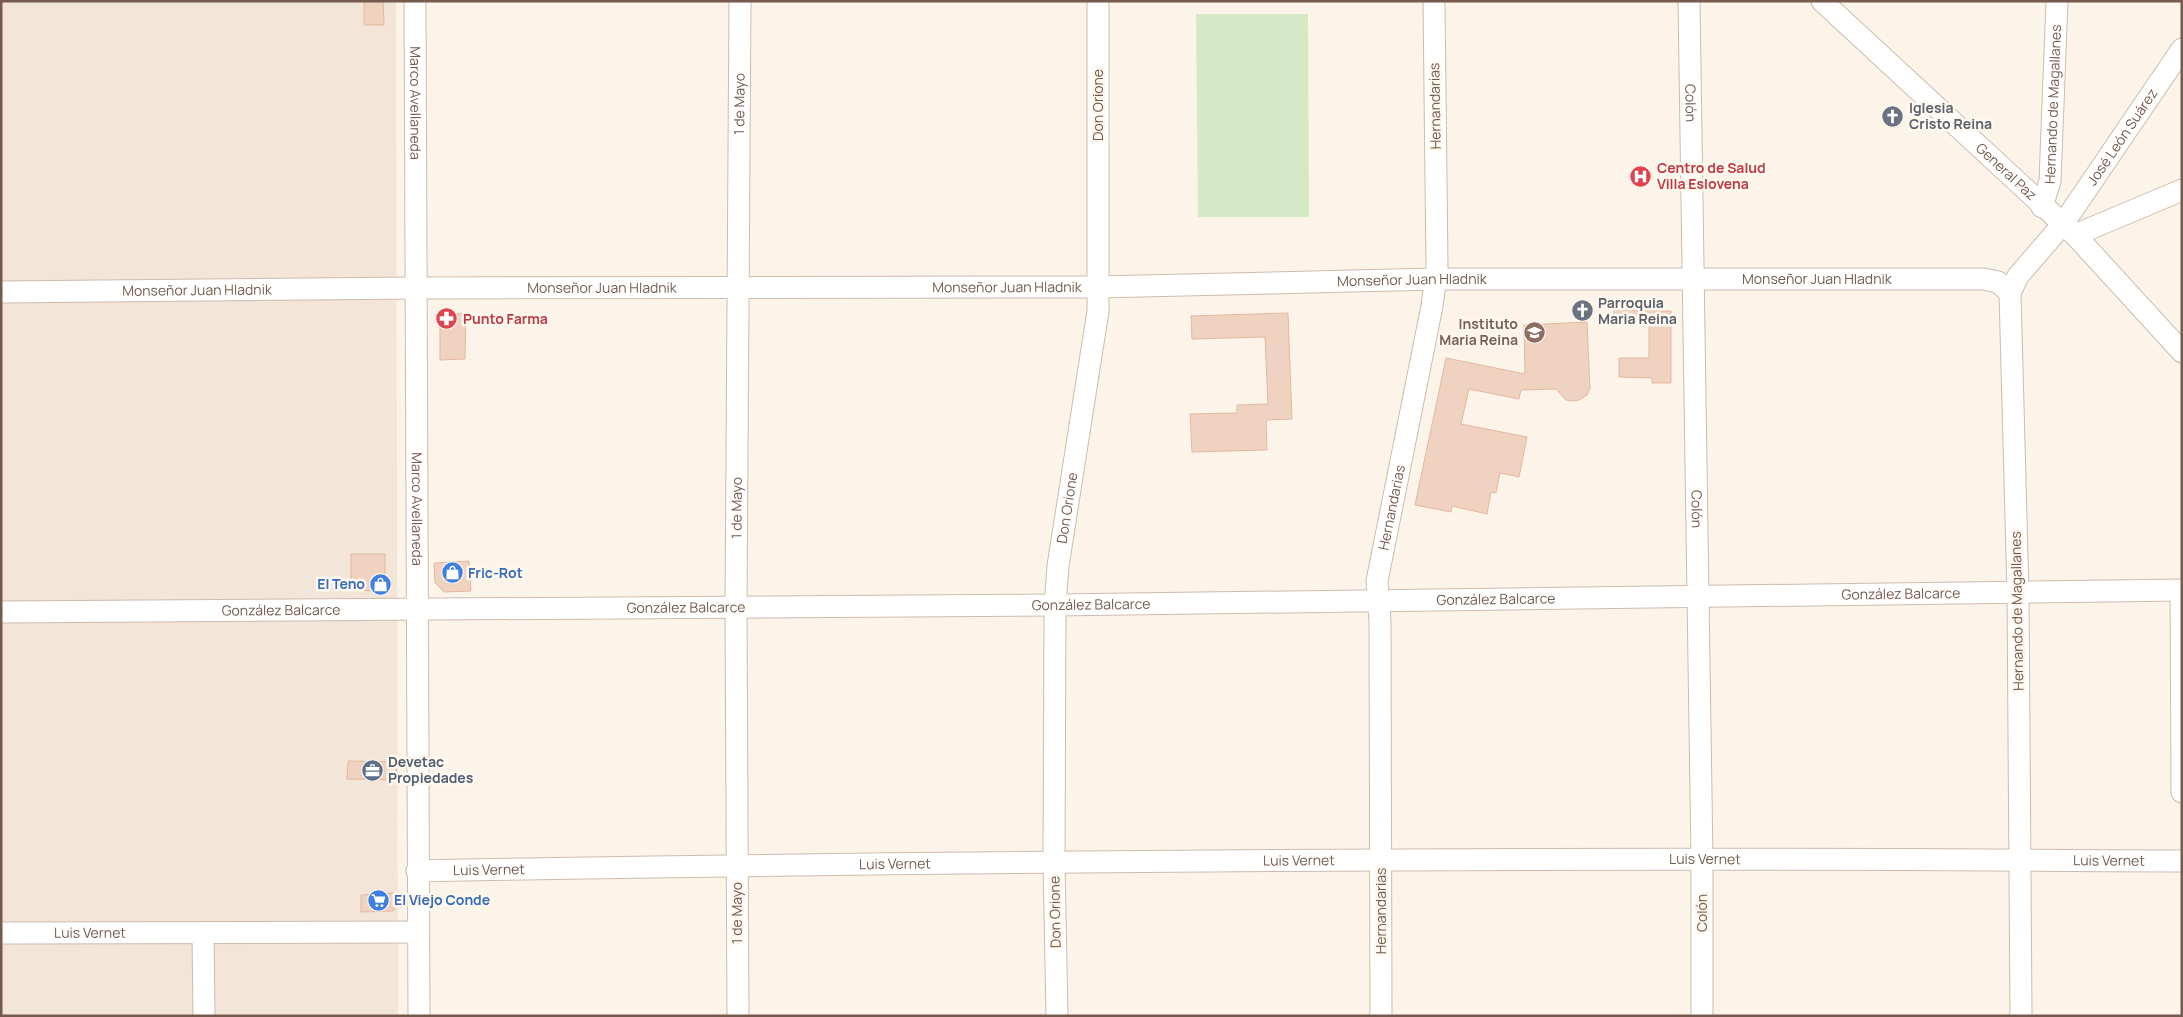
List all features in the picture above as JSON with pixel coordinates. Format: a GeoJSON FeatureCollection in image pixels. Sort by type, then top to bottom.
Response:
{"type":"FeatureCollection","features":[{"type":"Feature","properties":{"kind":"street","name":"Marco Avellaneda"},"geometry":{"type":"LineString","coordinates":[[415,1],[417,932],[419,1016]]}},
{"type":"Feature","properties":{"kind":"street","name":"1 de Mayo"},"geometry":{"type":"LineString","coordinates":[[738,1016],[736,608],[740,1]]}},
{"type":"Feature","properties":{"kind":"street","name":"Don Orione"},"geometry":{"type":"LineString","coordinates":[[1056,1016],[1054,863],[1055,605],[1058,566],[1098,310],[1098,1]]}},
{"type":"Feature","properties":{"kind":"street","name":"Hernandarias"},"geometry":{"type":"LineString","coordinates":[[1381,1016],[1382,860],[1377,581],[1436,278],[1434,1]]}},
{"type":"Feature","properties":{"kind":"street","name":"Colón"},"geometry":{"type":"LineString","coordinates":[[1689,1],[1702,860],[1702,1016]]}},
{"type":"Feature","properties":{"kind":"street","name":"General Paz"},"geometry":{"type":"LineString","coordinates":[[1822,1],[2069,230],[2182,352]]}},
{"type":"Feature","properties":{"kind":"street","name":"Hernando de Magallanes"},"geometry":{"type":"LineString","coordinates":[[2042,207],[2050,181],[2057,1]]}},
{"type":"Feature","properties":{"kind":"street","name":"José León Suárez"},"geometry":{"type":"LineString","coordinates":[[2069,230],[2182,49]]}},
{"type":"Feature","properties":{"kind":"street"},"geometry":{"type":"LineString","coordinates":[[2010,293],[2018,276],[2069,230],[2182,190]]}},
{"type":"Feature","properties":{"kind":"street","name":"Monseñor Juan Hladnik"},"geometry":{"type":"LineString","coordinates":[[1,292],[416,288],[1098,287],[1436,278],[1693,278],[1984,279],[1998,282],[2010,293]]}},
{"type":"Feature","properties":{"kind":"street","name":"Hernando de Magallanes"},"geometry":{"type":"LineString","coordinates":[[2010,293],[2018,592],[2021,1016]]}},
{"type":"Feature","properties":{"kind":"street"},"geometry":{"type":"LineString","coordinates":[[2181,590],[2182,792]]}},
{"type":"Feature","properties":{"kind":"street","name":"González Balcarce"},"geometry":{"type":"LineString","coordinates":[[1,612],[1055,605],[2181,590]]}},
{"type":"Feature","properties":{"kind":"street","name":"Luis Vernet"},"geometry":{"type":"LineString","coordinates":[[417,871],[737,865],[1382,860],[2182,861]]}},
{"type":"Feature","properties":{"kind":"street","name":"Luis Vernet"},"geometry":{"type":"LineString","coordinates":[[1,933],[417,932]]}},
{"type":"Feature","properties":{"kind":"street"},"geometry":{"type":"LineString","coordinates":[[203,933],[204,1016]]}},
{"type":"Feature","properties":{"kind":"shaded area"},"geometry":{"type":"Polygon","coordinates":[[[1,1],[396,1],[398,1016],[1,1016],[1,1]]]}},
{"type":"Feature","properties":{"kind":"green space"},"geometry":{"type":"Polygon","coordinates":[[[1196,14],[1308,14],[1309,217],[1198,217],[1196,14]]]}},
{"type":"Feature","properties":{"kind":"building"},"geometry":{"type":"Polygon","coordinates":[[[364,1],[383,1],[384,25],[364,25],[364,1]]]}},
{"type":"Feature","properties":{"kind":"building"},"geometry":{"type":"Polygon","coordinates":[[[1614,310],[1671,311],[1671,383],[1652,383],[1652,378],[1619,377],[1619,358],[1649,358],[1649,325],[1614,325],[1614,310]]]}},
{"type":"Feature","properties":{"kind":"building"},"geometry":{"type":"Polygon","coordinates":[[[466,313],[465,359],[440,360],[440,321],[447,314],[466,313]]]}},
{"type":"Feature","properties":{"kind":"building"},"geometry":{"type":"Polygon","coordinates":[[[1288,313],[1292,419],[1266,420],[1267,450],[1192,452],[1190,414],[1237,413],[1237,405],[1268,404],[1265,337],[1192,339],[1191,316],[1288,313]]]}},
{"type":"Feature","properties":{"kind":"building"},"geometry":{"type":"Polygon","coordinates":[[[1587,322],[1590,388],[1587,395],[1579,400],[1566,400],[1556,389],[1521,390],[1519,399],[1469,389],[1461,424],[1527,437],[1519,477],[1500,473],[1496,493],[1491,492],[1487,514],[1452,506],[1451,512],[1415,505],[1446,358],[1525,374],[1524,325],[1587,322]]]}},
{"type":"Feature","properties":{"kind":"building"},"geometry":{"type":"Polygon","coordinates":[[[351,554],[385,554],[385,584],[380,591],[351,590],[351,554]]]}},
{"type":"Feature","properties":{"kind":"building","name":"Fric-Rot"},"geometry":{"type":"Polygon","coordinates":[[[469,561],[471,591],[444,592],[435,583],[434,563],[469,561]]]}},
{"type":"Feature","properties":{"kind":"building","name":"Devetac Propiedades"},"geometry":{"type":"Polygon","coordinates":[[[348,761],[397,762],[396,780],[347,779],[348,761]]]}},
{"type":"Feature","properties":{"kind":"building","name":"El Viejo Conde"},"geometry":{"type":"Polygon","coordinates":[[[395,893],[396,906],[393,911],[361,912],[361,895],[395,893]]]}},
{"type":"Feature","properties":{"kind":"place","name":"Iglesia Cristo Reina"},"geometry":{"type":"Point","coordinates":[1893,116]}},
{"type":"Feature","properties":{"kind":"place","name":"Centro de Salud Villa Eslovena"},"geometry":{"type":"Point","coordinates":[1641,176]}},
{"type":"Feature","properties":{"kind":"place","name":"Parroquia Maria Reina"},"geometry":{"type":"Point","coordinates":[1582,311]}},
{"type":"Feature","properties":{"kind":"place","name":"Punto Farma"},"geometry":{"type":"Point","coordinates":[447,319]}},
{"type":"Feature","properties":{"kind":"place","name":"Instituto Maria Reina"},"geometry":{"type":"Point","coordinates":[1534,332]}},
{"type":"Feature","properties":{"kind":"place","name":"Fric-Rot"},"geometry":{"type":"Point","coordinates":[452,573]}},
{"type":"Feature","properties":{"kind":"place","name":"El Teno"},"geometry":{"type":"Point","coordinates":[381,584]}},
{"type":"Feature","properties":{"kind":"place","name":"Devetac Propiedades"},"geometry":{"type":"Point","coordinates":[372,770]}},
{"type":"Feature","properties":{"kind":"place","name":"El Viejo Conde"},"geometry":{"type":"Point","coordinates":[378,900]}}]}
